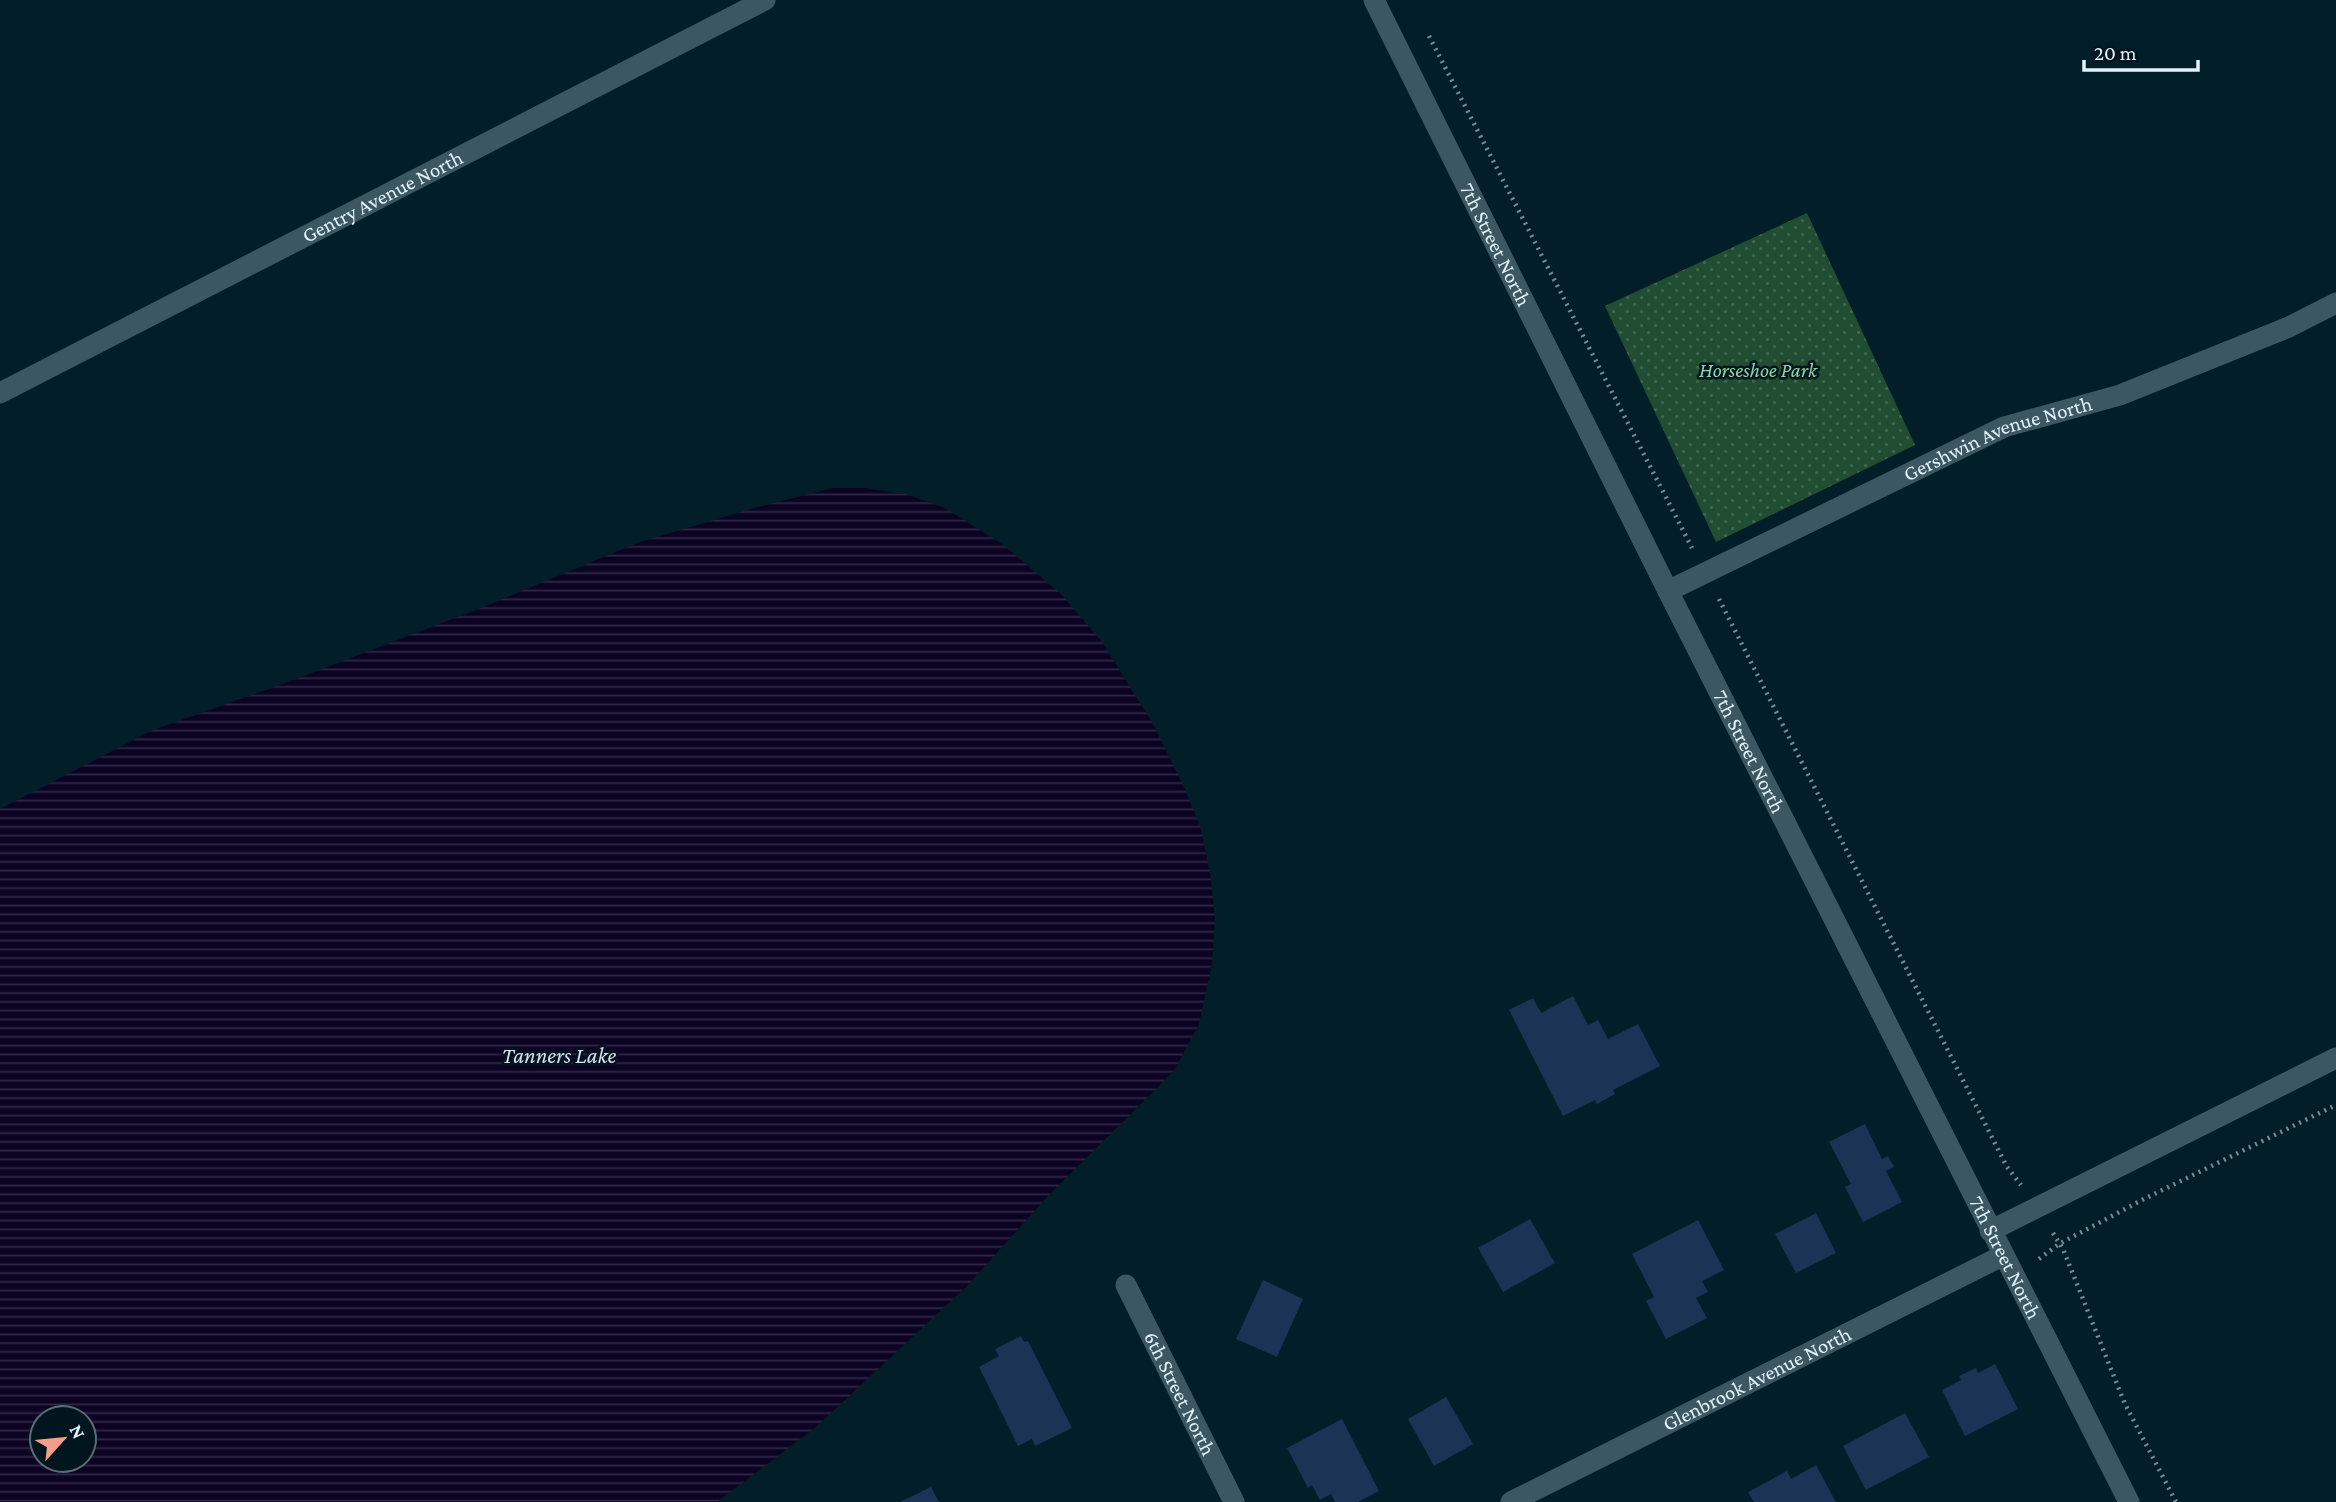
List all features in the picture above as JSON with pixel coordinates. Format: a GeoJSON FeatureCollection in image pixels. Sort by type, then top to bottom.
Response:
{"type":"FeatureCollection","features":[{"type":"Feature","properties":{"kind":"street","name":"Gentry Avenue North"},"geometry":{"type":"LineString","coordinates":[[0,393],[765,0]]}},
{"type":"Feature","properties":{"kind":"street","name":"7th Street North"},"geometry":{"type":"LineString","coordinates":[[1374,0],[2002,1256],[2129,1502]]}},
{"type":"Feature","properties":{"kind":"street","name":"Gershwin Avenue North"},"geometry":{"type":"LineString","coordinates":[[1668,591],[2004,427],[2120,395],[2289,327],[2336,303]]}},
{"type":"Feature","properties":{"kind":"street"},"geometry":{"type":"LineString","coordinates":[[1990,1231],[2336,1058]]}},
{"type":"Feature","properties":{"kind":"street","name":"Glenbrook Avenue North"},"geometry":{"type":"LineString","coordinates":[[1511,1502],[2002,1256]]}},
{"type":"Feature","properties":{"kind":"street","name":"6th Street North"},"geometry":{"type":"LineString","coordinates":[[1126,1285],[1234,1502]]}},
{"type":"Feature","properties":{"kind":"path"},"geometry":{"type":"LineString","coordinates":[[1429,36],[1706,573],[2007,1167],[2039,1206],[2059,1244],[2125,1404],[2176,1502]]}},
{"type":"Feature","properties":{"kind":"path"},"geometry":{"type":"LineString","coordinates":[[2014,1278],[2059,1244],[2336,1105]]}},
{"type":"Feature","properties":{"kind":"green space","name":"Horseshoe Park"},"geometry":{"type":"Polygon","coordinates":[[[1807,213],[1915,445],[1716,542],[1605,306],[1807,213]]]}},
{"type":"Feature","properties":{"kind":"water","name":"Tanners Lake"},"geometry":{"type":"Polygon","coordinates":[[[833,488],[865,488],[909,495],[945,508],[1002,544],[1061,594],[1102,642],[1153,724],[1201,829],[1211,879],[1215,919],[1212,963],[1199,1024],[1174,1071],[1049,1195],[967,1286],[816,1427],[717,1502],[0,1502],[0,809],[153,730],[291,681],[486,606],[640,542],[833,488]]]}},
{"type":"Feature","properties":{"kind":"building"},"geometry":{"type":"Polygon","coordinates":[[[1573,996],[1588,1025],[1598,1020],[1608,1039],[1638,1024],[1660,1066],[1613,1090],[1615,1094],[1597,1104],[1595,1100],[1563,1116],[1509,1010],[1533,998],[1541,1013],[1573,996]]]}},
{"type":"Feature","properties":{"kind":"building"},"geometry":{"type":"Polygon","coordinates":[[[1865,1124],[1882,1159],[1888,1156],[1894,1167],[1886,1171],[1902,1202],[1863,1222],[1845,1187],[1851,1184],[1829,1142],[1865,1124]]]}},
{"type":"Feature","properties":{"kind":"building"},"geometry":{"type":"Polygon","coordinates":[[[1816,1213],[1836,1253],[1796,1273],[1775,1234],[1816,1213]]]}},
{"type":"Feature","properties":{"kind":"building"},"geometry":{"type":"Polygon","coordinates":[[[1530,1219],[1555,1263],[1503,1292],[1478,1248],[1530,1219]]]}},
{"type":"Feature","properties":{"kind":"building"},"geometry":{"type":"Polygon","coordinates":[[[1698,1220],[1724,1270],[1702,1281],[1708,1292],[1696,1298],[1707,1318],[1666,1339],[1646,1301],[1654,1297],[1632,1254],[1698,1220]]]}},
{"type":"Feature","properties":{"kind":"building"},"geometry":{"type":"Polygon","coordinates":[[[1263,1280],[1303,1299],[1277,1357],[1236,1339],[1263,1280]]]}},
{"type":"Feature","properties":{"kind":"building"},"geometry":{"type":"Polygon","coordinates":[[[1021,1336],[1024,1342],[1028,1341],[1072,1428],[1035,1446],[1032,1439],[1018,1446],[979,1367],[999,1356],[995,1349],[1021,1336]]]}},
{"type":"Feature","properties":{"kind":"building"},"geometry":{"type":"Polygon","coordinates":[[[1995,1364],[2018,1409],[1965,1436],[1942,1390],[1961,1380],[1959,1376],[1976,1368],[1978,1373],[1995,1364]]]}},
{"type":"Feature","properties":{"kind":"building"},"geometry":{"type":"Polygon","coordinates":[[[1446,1397],[1473,1444],[1434,1466],[1408,1419],[1446,1397]]]}},
{"type":"Feature","properties":{"kind":"building"},"geometry":{"type":"Polygon","coordinates":[[[1905,1413],[1929,1457],[1866,1490],[1843,1446],[1905,1413]]]}},
{"type":"Feature","properties":{"kind":"building"},"geometry":{"type":"Polygon","coordinates":[[[1342,1419],[1379,1491],[1358,1502],[1335,1502],[1331,1494],[1320,1500],[1312,1485],[1308,1488],[1287,1448],[1342,1419]]]}},
{"type":"Feature","properties":{"kind":"building"},"geometry":{"type":"Polygon","coordinates":[[[1816,1465],[1836,1502],[1754,1502],[1748,1492],[1787,1471],[1791,1479],[1816,1465]]]}},
{"type":"Feature","properties":{"kind":"building"},"geometry":{"type":"Polygon","coordinates":[[[931,1487],[939,1502],[900,1502],[931,1487]]]}}]}
